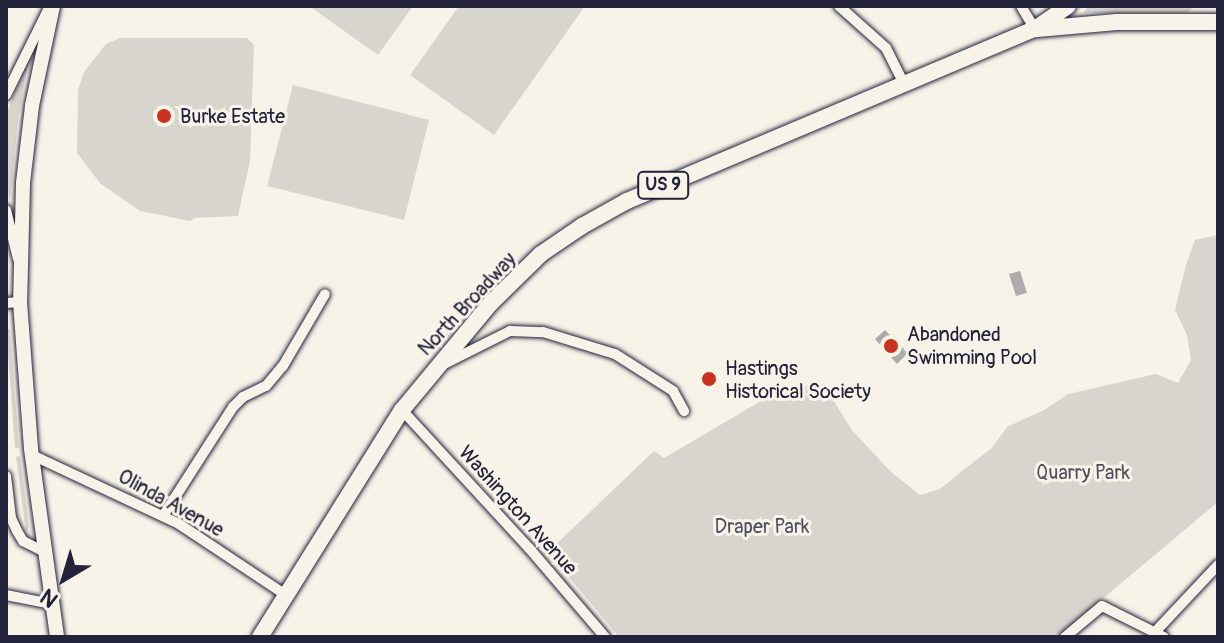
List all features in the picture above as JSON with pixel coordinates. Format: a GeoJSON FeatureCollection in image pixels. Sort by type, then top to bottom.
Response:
{"type":"FeatureCollection","features":[{"type":"Feature","properties":{"kind":"main road"},"geometry":{"type":"LineString","coordinates":[[52,6],[32,106],[23,183],[20,263],[13,302],[57,637]]}},
{"type":"Feature","properties":{"kind":"main road","name":"US 9"},"geometry":{"type":"LineString","coordinates":[[1035,29],[1068,6]]}},
{"type":"Feature","properties":{"kind":"main road"},"geometry":{"type":"LineString","coordinates":[[1131,6],[1140,18],[1149,21]]}},
{"type":"Feature","properties":{"kind":"main road","name":"US 9"},"geometry":{"type":"LineString","coordinates":[[1035,29],[1149,21],[1218,22]]}},
{"type":"Feature","properties":{"kind":"main road","name":"North Broadway"},"geometry":{"type":"LineString","coordinates":[[260,637],[402,410],[435,367],[514,278],[589,221],[658,187],[1035,29]]}},
{"type":"Feature","properties":{"kind":"street"},"geometry":{"type":"LineString","coordinates":[[6,95],[52,6]]}},
{"type":"Feature","properties":{"kind":"street"},"geometry":{"type":"LineString","coordinates":[[839,6],[886,48],[904,84]]}},
{"type":"Feature","properties":{"kind":"street"},"geometry":{"type":"LineString","coordinates":[[1021,6],[1035,29]]}},
{"type":"Feature","properties":{"kind":"street"},"geometry":{"type":"LineString","coordinates":[[6,210],[20,263]]}},
{"type":"Feature","properties":{"kind":"street"},"geometry":{"type":"LineString","coordinates":[[163,516],[233,407],[243,397],[266,386],[283,366],[325,294]]}},
{"type":"Feature","properties":{"kind":"street"},"geometry":{"type":"LineString","coordinates":[[435,367],[510,331],[543,332],[615,354],[673,391],[684,411]]}},
{"type":"Feature","properties":{"kind":"street","name":"Washington Avenue"},"geometry":{"type":"LineString","coordinates":[[402,410],[523,541],[605,637]]}},
{"type":"Feature","properties":{"kind":"street","name":"Olinda Avenue"},"geometry":{"type":"LineString","coordinates":[[32,455],[163,516],[286,595]]}},
{"type":"Feature","properties":{"kind":"street"},"geometry":{"type":"LineString","coordinates":[[6,476],[11,518],[17,531],[23,541],[45,552]]}},
{"type":"Feature","properties":{"kind":"street"},"geometry":{"type":"LineString","coordinates":[[1065,637],[1102,606],[1160,634],[1218,565]]}},
{"type":"Feature","properties":{"kind":"street"},"geometry":{"type":"LineString","coordinates":[[6,595],[52,604]]}},
{"type":"Feature","properties":{"kind":"green space"},"geometry":{"type":"Polygon","coordinates":[[[309,6],[413,6],[378,55],[309,6]]]}},
{"type":"Feature","properties":{"kind":"green space"},"geometry":{"type":"Polygon","coordinates":[[[459,6],[585,6],[494,135],[410,75],[459,6]]]}},
{"type":"Feature","properties":{"kind":"green space"},"geometry":{"type":"Polygon","coordinates":[[[1089,6],[1194,6],[1188,13],[1083,13],[1089,6]]]}},
{"type":"Feature","properties":{"kind":"green space","name":"Burke Estate"},"geometry":{"type":"Polygon","coordinates":[[[120,38],[247,38],[254,45],[250,161],[238,216],[195,218],[190,221],[140,211],[100,183],[77,153],[78,90],[84,72],[106,44],[120,38]]]}},
{"type":"Feature","properties":{"kind":"green space"},"geometry":{"type":"Polygon","coordinates":[[[29,57],[18,119],[10,202],[6,182],[6,115],[29,57]]]}},
{"type":"Feature","properties":{"kind":"green space","name":"Burke Estate"},"geometry":{"type":"Polygon","coordinates":[[[293,85],[429,120],[404,220],[267,186],[293,85]]]}},
{"type":"Feature","properties":{"kind":"green space"},"geometry":{"type":"Polygon","coordinates":[[[1218,235],[1218,502],[1057,637],[619,637],[548,552],[654,451],[664,458],[766,398],[765,390],[823,384],[852,430],[891,472],[920,495],[940,489],[992,448],[1007,427],[1044,410],[1068,394],[1156,374],[1178,383],[1191,360],[1187,335],[1175,310],[1186,265],[1195,240],[1218,235]]]}},
{"type":"Feature","properties":{"kind":"green space"},"geometry":{"type":"Polygon","coordinates":[[[6,329],[10,329],[19,448],[15,448],[6,329]]]}},
{"type":"Feature","properties":{"kind":"green space"},"geometry":{"type":"Polygon","coordinates":[[[20,456],[29,527],[26,532],[16,457],[20,456]]]}},
{"type":"Feature","properties":{"kind":"shaded area"},"geometry":{"type":"Polygon","coordinates":[[[1020,271],[1027,293],[1016,296],[1009,274],[1020,271]]]}},
{"type":"Feature","properties":{"kind":"shaded area","name":"Abandoned Swimming Pool"},"geometry":{"type":"Polygon","coordinates":[[[885,330],[908,353],[897,364],[875,339],[885,330]]]}},
{"type":"Feature","properties":{"kind":"place","name":"Burke Estate"},"geometry":{"type":"Point","coordinates":[164,116]}},
{"type":"Feature","properties":{"kind":"place","name":"Abandoned Swimming Pool"},"geometry":{"type":"Point","coordinates":[891,346]}},
{"type":"Feature","properties":{"kind":"place","name":"Hastings Historical Society"},"geometry":{"type":"Point","coordinates":[709,379]}},
{"type":"Feature","properties":{"kind":"park label","name":"Quarry Park"},"geometry":{"type":"Point","coordinates":[1083,472]}},
{"type":"Feature","properties":{"kind":"park label","name":"Draper Park"},"geometry":{"type":"Point","coordinates":[762,526]}}]}
